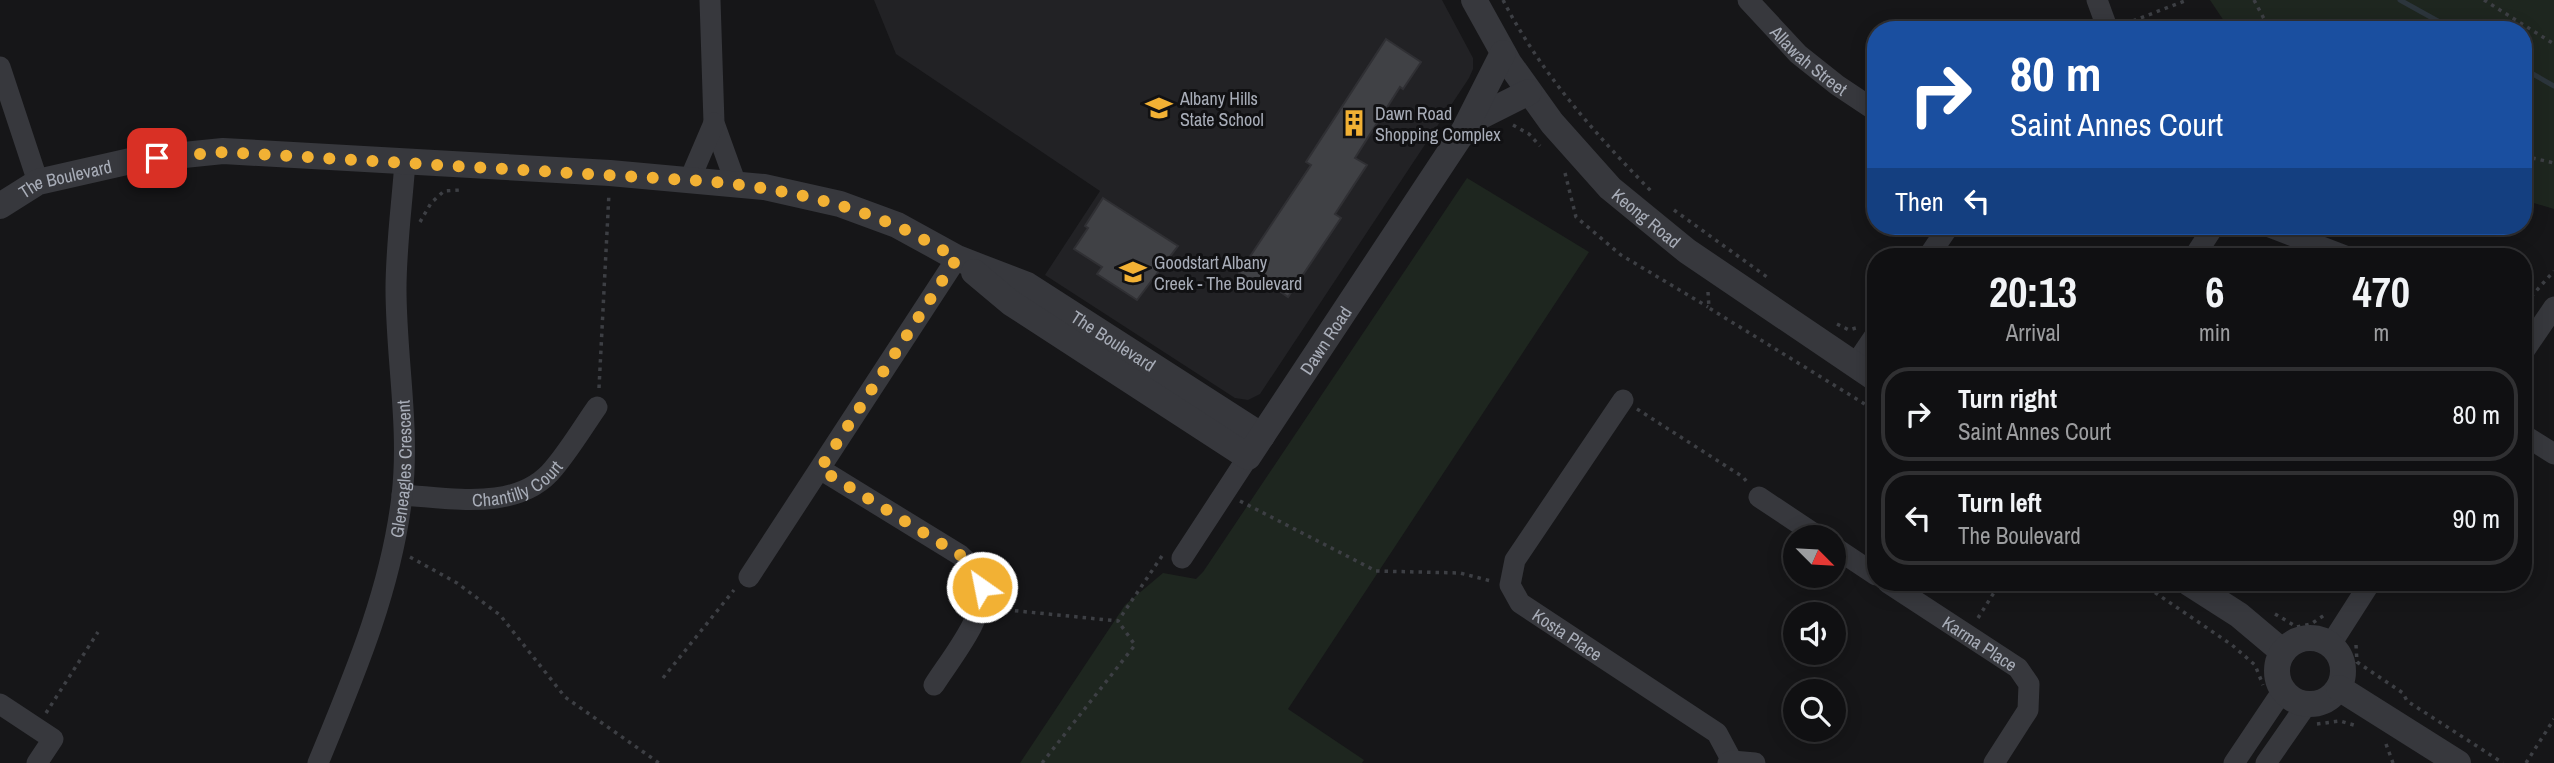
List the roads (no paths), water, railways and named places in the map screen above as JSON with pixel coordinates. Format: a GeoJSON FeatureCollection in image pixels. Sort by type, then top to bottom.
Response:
{"type":"FeatureCollection","features":[{"type":"Feature","properties":{"kind":"street"},"geometry":{"type":"LineString","coordinates":[[710,0],[715,123],[736,184]]}},
{"type":"Feature","properties":{"kind":"street","name":"Keong Road"},"geometry":{"type":"LineString","coordinates":[[1474,0],[1503,53],[1529,92],[1552,123],[1610,188],[1687,251],[1866,372]]}},
{"type":"Feature","properties":{"kind":"street","name":"Allawah Street"},"geometry":{"type":"LineString","coordinates":[[1748,0],[1798,54],[1867,105]]}},
{"type":"Feature","properties":{"kind":"street"},"geometry":{"type":"LineString","coordinates":[[2097,0],[2111,21]]}},
{"type":"Feature","properties":{"kind":"street","name":"Dawn Road"},"geometry":{"type":"LineString","coordinates":[[1175,553],[1225,493],[1469,122],[1503,53]]}},
{"type":"Feature","properties":{"kind":"street"},"geometry":{"type":"LineString","coordinates":[[0,67],[38,183]]}},
{"type":"Feature","properties":{"kind":"street"},"geometry":{"type":"LineString","coordinates":[[1469,122],[1529,92]]}},
{"type":"Feature","properties":{"kind":"street"},"geometry":{"type":"LineString","coordinates":[[690,180],[715,123]]}},
{"type":"Feature","properties":{"kind":"street","name":"The Boulevard"},"geometry":{"type":"LineString","coordinates":[[0,206],[38,183],[135,160],[223,152],[610,173],[764,187],[840,204],[897,226],[957,258],[1027,285],[1255,447]]}},
{"type":"Feature","properties":{"kind":"street","name":"Gleneagles Crescent"},"geometry":{"type":"LineString","coordinates":[[317,763],[381,602],[394,548],[402,495],[405,440],[396,288],[405,162]]}},
{"type":"Feature","properties":{"kind":"street"},"geometry":{"type":"LineString","coordinates":[[2291,235],[2324,248]]}},
{"type":"Feature","properties":{"kind":"street"},"geometry":{"type":"LineString","coordinates":[[749,577],[957,258]]}},
{"type":"Feature","properties":{"kind":"street"},"geometry":{"type":"LineString","coordinates":[[2532,335],[2554,307]]}},
{"type":"Feature","properties":{"kind":"street","name":"Kosta Place"},"geometry":{"type":"LineString","coordinates":[[1623,400],[1514,560],[1510,585],[1520,603],[1717,733],[1730,762]]}},
{"type":"Feature","properties":{"kind":"street","name":"Chantilly Court"},"geometry":{"type":"LineString","coordinates":[[402,495],[483,499],[512,496],[534,486],[553,470],[597,407]]}},
{"type":"Feature","properties":{"kind":"street"},"geometry":{"type":"LineString","coordinates":[[2532,440],[2554,454]]}},
{"type":"Feature","properties":{"kind":"street"},"geometry":{"type":"LineString","coordinates":[[820,469],[960,555],[972,566],[982,587],[978,611],[934,685]]}},
{"type":"Feature","properties":{"kind":"street"},"geometry":{"type":"LineString","coordinates":[[1759,497],[1801,525]]}},
{"type":"Feature","properties":{"kind":"street"},"geometry":{"type":"LineString","coordinates":[[1846,555],[1867,569]]}},
{"type":"Feature","properties":{"kind":"street","name":"Karma Place"},"geometry":{"type":"LineString","coordinates":[[1900,591],[2018,668],[2029,684],[2028,710],[1994,763]]}},
{"type":"Feature","properties":{"kind":"street"},"geometry":{"type":"LineString","coordinates":[[2202,591],[2239,615],[2283,652]]}},
{"type":"Feature","properties":{"kind":"street"},"geometry":{"type":"LineString","coordinates":[[2266,763],[2339,688],[2344,669],[2337,651],[2343,645],[2367,591]]}},
{"type":"Feature","properties":{"kind":"street"},"geometry":{"type":"LineString","coordinates":[[2234,763],[2273,691],[2283,652],[2300,639],[2311,637],[2343,645]]}},
{"type":"Feature","properties":{"kind":"street"},"geometry":{"type":"LineString","coordinates":[[2339,688],[2458,763]]}},
{"type":"Feature","properties":{"kind":"street"},"geometry":{"type":"LineString","coordinates":[[2273,691],[2290,697],[2310,715]]}},
{"type":"Feature","properties":{"kind":"street"},"geometry":{"type":"LineString","coordinates":[[0,704],[52,739],[37,763]]}},
{"type":"Feature","properties":{"kind":"street"},"geometry":{"type":"LineString","coordinates":[[1730,762],[1755,763]]}},
{"type":"Feature","properties":{"kind":"waterway"},"geometry":{"type":"LineString","coordinates":[[2400,0],[2438,21]]}},
{"type":"Feature","properties":{"kind":"waterway"},"geometry":{"type":"LineString","coordinates":[[2532,74],[2554,86]]}},
{"type":"Feature","properties":{"kind":"place","name":"Albany Hills State School"},"geometry":{"type":"Point","coordinates":[1159,108]}},
{"type":"Feature","properties":{"kind":"place","name":"Dawn Road Shopping Complex"},"geometry":{"type":"Point","coordinates":[1354,123]}},
{"type":"Feature","properties":{"kind":"place","name":"Goodstart Albany Creek - The Boulevard"},"geometry":{"type":"Point","coordinates":[1133,272]}}]}
